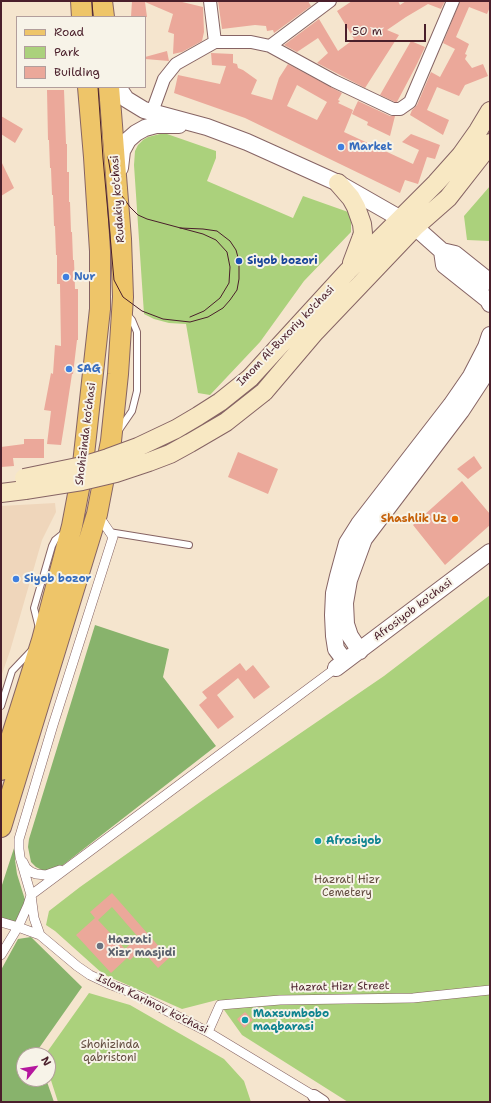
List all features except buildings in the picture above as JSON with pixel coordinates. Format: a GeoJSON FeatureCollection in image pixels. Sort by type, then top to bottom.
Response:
{"type":"FeatureCollection","features":[{"type":"Feature","properties":{"kind":"main road"},"geometry":{"type":"LineString","coordinates":[[81,1],[82,16]]}},
{"type":"Feature","properties":{"kind":"main road"},"geometry":{"type":"LineString","coordinates":[[102,1],[104,16]]}},
{"type":"Feature","properties":{"kind":"main road","name":"Shohizinda ko'chasi"},"geometry":{"type":"LineString","coordinates":[[1,770],[42,640],[72,526],[82,473],[100,309],[99,243],[88,88]]}},
{"type":"Feature","properties":{"kind":"main road","name":"Rudakiy ko'chasi"},"geometry":{"type":"LineString","coordinates":[[109,88],[122,246],[123,311]]}},
{"type":"Feature","properties":{"kind":"main road","name":"Imom Al-Buxoriy ko'chasi"},"geometry":{"type":"LineString","coordinates":[[1,493],[138,447],[176,429],[220,402],[250,378],[348,271],[436,183],[461,154],[478,131],[490,111]]}},
{"type":"Feature","properties":{"kind":"main road","name":"Imom Al-Buxoriy ko'chasi"},"geometry":{"type":"LineString","coordinates":[[1,481],[25,484],[82,481],[116,473],[170,454],[190,444],[226,422],[264,392],[315,332],[415,227],[448,198],[490,143]]}},
{"type":"Feature","properties":{"kind":"main road"},"geometry":{"type":"LineString","coordinates":[[338,183],[354,202],[362,224],[363,233],[348,271]]}},
{"type":"Feature","properties":{"kind":"main road"},"geometry":{"type":"LineString","coordinates":[[100,309],[123,311]]}},
{"type":"Feature","properties":{"kind":"main road","name":"Shohizinda ko'chasi"},"geometry":{"type":"LineString","coordinates":[[1,827],[100,524],[111,441],[123,311]]}},
{"type":"Feature","properties":{"kind":"street"},"geometry":{"type":"LineString","coordinates":[[210,1],[215,42]]}},
{"type":"Feature","properties":{"kind":"street"},"geometry":{"type":"LineString","coordinates":[[270,46],[330,1]]}},
{"type":"Feature","properties":{"kind":"street"},"geometry":{"type":"LineString","coordinates":[[152,112],[164,79],[176,64],[215,42],[251,42],[270,46],[334,81],[393,109],[400,108],[410,102],[453,1]]}},
{"type":"Feature","properties":{"kind":"street"},"geometry":{"type":"LineString","coordinates":[[119,88],[126,99],[144,110],[207,127],[247,142],[338,183],[415,227],[442,251],[455,254],[490,282]]}},
{"type":"Feature","properties":{"kind":"street"},"geometry":{"type":"LineString","coordinates":[[117,189],[122,151],[128,140],[136,133],[145,128],[156,125],[207,127]]}},
{"type":"Feature","properties":{"kind":"street"},"geometry":{"type":"LineString","coordinates":[[442,251],[444,265],[488,300],[490,304]]}},
{"type":"Feature","properties":{"kind":"street"},"geometry":{"type":"LineString","coordinates":[[1,955],[18,926],[32,895],[341,665],[334,636],[334,593],[347,543],[359,524],[451,405],[470,376],[486,347],[490,335]]}},
{"type":"Feature","properties":{"kind":"street"},"geometry":{"type":"LineString","coordinates":[[360,651],[350,636],[346,624],[345,603],[349,580],[364,539],[461,411],[490,364]]}},
{"type":"Feature","properties":{"kind":"street"},"geometry":{"type":"LineString","coordinates":[[40,935],[34,918],[32,895],[20,857],[19,839],[53,725],[113,537],[100,524]]}},
{"type":"Feature","properties":{"kind":"street","name":"Afrosiyob ko'chasi"},"geometry":{"type":"LineString","coordinates":[[341,665],[490,552]]}},
{"type":"Feature","properties":{"kind":"street"},"geometry":{"type":"LineString","coordinates":[[20,857],[26,868],[36,874],[46,875],[73,865]]}},
{"type":"Feature","properties":{"kind":"street","name":"Islom Karimov ko'chasi"},"geometry":{"type":"LineString","coordinates":[[1,922],[18,926],[40,935],[90,975],[130,992],[208,1032],[318,1099]]}},
{"type":"Feature","properties":{"kind":"street","name":"Hazrat Hizr Street"},"geometry":{"type":"LineString","coordinates":[[208,1032],[220,1005],[280,1000],[413,998],[490,990]]}},
{"type":"Feature","properties":{"kind":"lane"},"geometry":{"type":"LineString","coordinates":[[100,524],[189,545]]}},
{"type":"Feature","properties":{"kind":"lane"},"geometry":{"type":"LineString","coordinates":[[1,706],[12,671],[42,640]]}},
{"type":"Feature","properties":{"kind":"shaded area","name":"Siyob bozor"},"geometry":{"type":"Polygon","coordinates":[[[55,503],[56,512],[42,540],[1,677],[1,506],[55,503]]]}},
{"type":"Feature","properties":{"kind":"green space"},"geometry":{"type":"Polygon","coordinates":[[[160,134],[167,134],[216,151],[216,158],[207,181],[293,218],[303,196],[351,213],[351,232],[304,281],[260,342],[210,395],[198,393],[186,324],[169,323],[154,319],[144,314],[134,165],[135,151],[143,140],[160,134]]]}},
{"type":"Feature","properties":{"kind":"green space"},"geometry":{"type":"Polygon","coordinates":[[[490,186],[490,241],[467,240],[464,216],[490,186]]]}},
{"type":"Feature","properties":{"kind":"green space","name":"Hazrati Hizr Cemetery"},"geometry":{"type":"Polygon","coordinates":[[[490,595],[490,1102],[348,1102],[242,1035],[217,1000],[182,1009],[103,974],[55,931],[46,925],[49,911],[80,887],[210,795],[384,676],[490,595]]]}},
{"type":"Feature","properties":{"kind":"green space"},"geometry":{"type":"Polygon","coordinates":[[[95,625],[169,649],[163,677],[216,746],[63,865],[49,870],[42,870],[31,862],[28,847],[29,839],[95,625]]]}},
{"type":"Feature","properties":{"kind":"green space"},"geometry":{"type":"Polygon","coordinates":[[[15,845],[17,874],[26,903],[16,923],[1,918],[1,888],[15,845]]]}},
{"type":"Feature","properties":{"kind":"green space"},"geometry":{"type":"Polygon","coordinates":[[[31,937],[82,987],[40,1047],[16,1047],[16,1087],[49,1087],[54,1102],[1,1102],[1,970],[18,939],[31,937]]]}},
{"type":"Feature","properties":{"kind":"green space","name":"Shohizinda qabristoni"},"geometry":{"type":"Polygon","coordinates":[[[89,993],[130,1005],[224,1059],[244,1081],[251,1102],[58,1102],[53,1087],[56,1087],[56,1047],[51,1047],[89,993]]]}},
{"type":"Feature","properties":{"kind":"tram line"},"geometry":{"type":"LineString","coordinates":[[92,1],[93,16]]}},
{"type":"Feature","properties":{"kind":"tram line"},"geometry":{"type":"LineString","coordinates":[[98,88],[114,280],[123,297],[142,311],[163,319],[190,322],[208,317],[223,308],[230,300],[237,290],[239,279],[239,261],[236,250],[230,241],[217,231],[180,228]]}},
{"type":"Feature","properties":{"kind":"tram line"},"geometry":{"type":"LineString","coordinates":[[108,157],[111,175],[117,189],[138,215],[147,219],[203,234],[216,240],[227,252],[230,267],[229,283],[220,298],[204,311],[190,317]]}},
{"type":"Feature","properties":{"kind":"place","name":"Market"},"geometry":{"type":"Point","coordinates":[341,147]}},
{"type":"Feature","properties":{"kind":"place","name":"Siyob bozori"},"geometry":{"type":"Point","coordinates":[239,261]}},
{"type":"Feature","properties":{"kind":"place","name":"Nur"},"geometry":{"type":"Point","coordinates":[66,277]}},
{"type":"Feature","properties":{"kind":"place","name":"SAG"},"geometry":{"type":"Point","coordinates":[69,369]}},
{"type":"Feature","properties":{"kind":"place","name":"Shashlik Uz"},"geometry":{"type":"Point","coordinates":[455,519]}},
{"type":"Feature","properties":{"kind":"place","name":"Siyob bozor"},"geometry":{"type":"Point","coordinates":[16,579]}},
{"type":"Feature","properties":{"kind":"place","name":"Afrosiyob"},"geometry":{"type":"Point","coordinates":[318,841]}},
{"type":"Feature","properties":{"kind":"place","name":"Hazrati Xizr masjidi"},"geometry":{"type":"Point","coordinates":[100,946]}},
{"type":"Feature","properties":{"kind":"place","name":"Maxsumbobo maqbarasi"},"geometry":{"type":"Point","coordinates":[245,1020]}}]}
